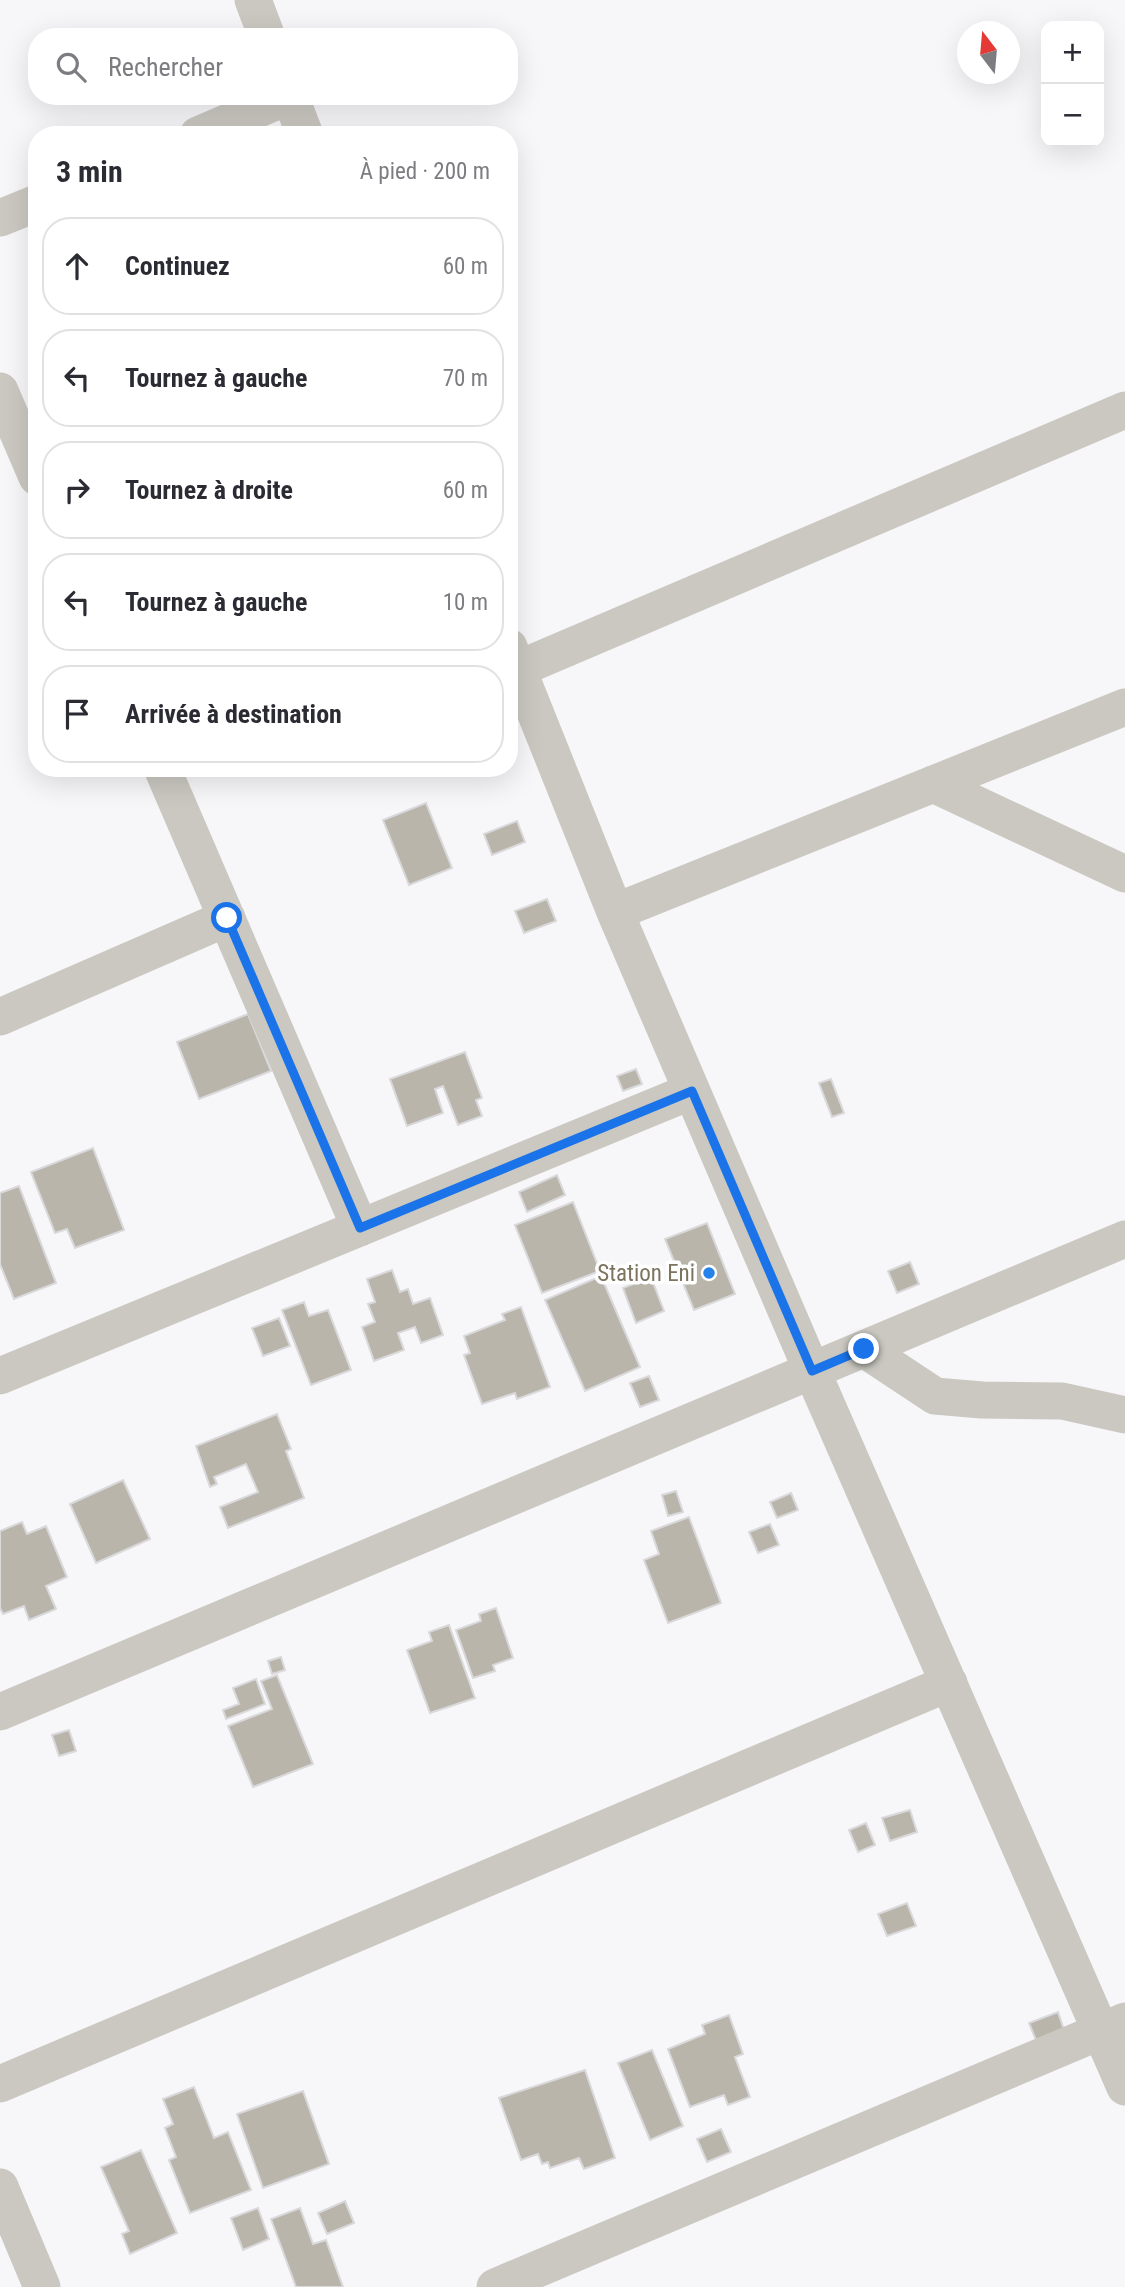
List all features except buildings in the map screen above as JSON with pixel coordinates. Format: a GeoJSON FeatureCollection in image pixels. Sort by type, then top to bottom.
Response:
{"type":"FeatureCollection","features":[{"type":"Feature","properties":{"kind":"street"},"geometry":{"type":"LineString","coordinates":[[253,0],[264,28]]}},
{"type":"Feature","properties":{"kind":"street"},"geometry":{"type":"LineString","coordinates":[[219,126],[268,105]]}},
{"type":"Feature","properties":{"kind":"street"},"geometry":{"type":"LineString","coordinates":[[293,105],[301,126]]}},
{"type":"Feature","properties":{"kind":"street"},"geometry":{"type":"LineString","coordinates":[[0,218],[28,207]]}},
{"type":"Feature","properties":{"kind":"street"},"geometry":{"type":"LineString","coordinates":[[0,391],[28,456]]}},
{"type":"Feature","properties":{"kind":"street"},"geometry":{"type":"LineString","coordinates":[[518,656],[1125,410]]}},
{"type":"Feature","properties":{"kind":"street"},"geometry":{"type":"LineString","coordinates":[[518,668],[615,912],[812,1371],[949,1683],[1113,2026],[1125,2087]]}},
{"type":"Feature","properties":{"kind":"street"},"geometry":{"type":"LineString","coordinates":[[615,912],[1125,707]]}},
{"type":"Feature","properties":{"kind":"street"},"geometry":{"type":"LineString","coordinates":[[166,777],[360,1228]]}},
{"type":"Feature","properties":{"kind":"street"},"geometry":{"type":"LineString","coordinates":[[933,784],[1125,874]]}},
{"type":"Feature","properties":{"kind":"street"},"geometry":{"type":"LineString","coordinates":[[0,1017],[227,918]]}},
{"type":"Feature","properties":{"kind":"street"},"geometry":{"type":"LineString","coordinates":[[0,1376],[692,1091]]}},
{"type":"Feature","properties":{"kind":"street"},"geometry":{"type":"LineString","coordinates":[[0,1712],[1125,1240]]}},
{"type":"Feature","properties":{"kind":"street"},"geometry":{"type":"LineString","coordinates":[[864,1349],[935,1396],[1062,1401],[1125,1415]]}},
{"type":"Feature","properties":{"kind":"street"},"geometry":{"type":"LineString","coordinates":[[0,2084],[949,1683]]}},
{"type":"Feature","properties":{"kind":"street"},"geometry":{"type":"LineString","coordinates":[[495,2287],[1113,2026]]}},
{"type":"Feature","properties":{"kind":"street"},"geometry":{"type":"LineString","coordinates":[[0,2187],[42,2287]]}},
{"type":"Feature","properties":{"kind":"place","name":"Station Eni"},"geometry":{"type":"Point","coordinates":[709,1273]}},
{"type":"Feature","properties":{"kind":"route"},"geometry":{"type":"LineString","coordinates":[[227,918],[360,1228],[692,1091],[812,1371],[864,1349]]}}]}
